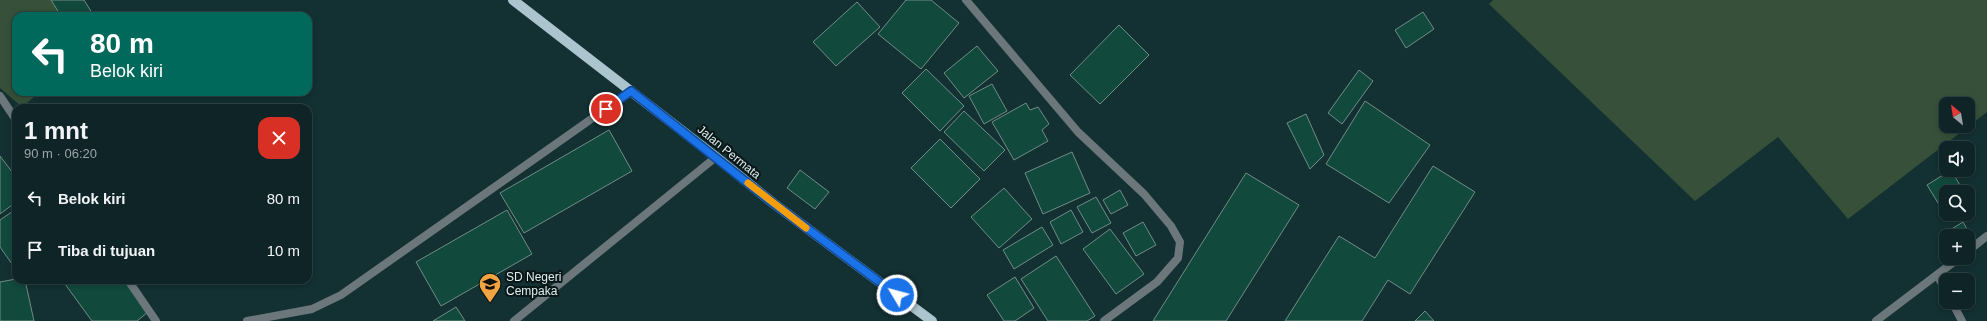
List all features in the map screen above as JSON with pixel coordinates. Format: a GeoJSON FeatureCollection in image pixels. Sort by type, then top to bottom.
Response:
{"type":"FeatureCollection","features":[{"type":"Feature","properties":{"kind":"main road","name":"Jalan Permata"},"geometry":{"type":"LineString","coordinates":[[513,0],[773,203],[932,321]]}},
{"type":"Feature","properties":{"kind":"street"},"geometry":{"type":"LineString","coordinates":[[966,0],[1078,132],[1144,194],[1171,226],[1180,242],[1178,258],[1157,282],[1104,321]]}},
{"type":"Feature","properties":{"kind":"street"},"geometry":{"type":"LineString","coordinates":[[247,321],[312,310],[341,296],[631,91]]}},
{"type":"Feature","properties":{"kind":"street"},"geometry":{"type":"LineString","coordinates":[[0,96],[12,114]]}},
{"type":"Feature","properties":{"kind":"street"},"geometry":{"type":"LineString","coordinates":[[514,321],[716,157]]}},
{"type":"Feature","properties":{"kind":"street"},"geometry":{"type":"LineString","coordinates":[[1975,245],[1987,236]]}},
{"type":"Feature","properties":{"kind":"street"},"geometry":{"type":"LineString","coordinates":[[1876,321],[1950,265]]}},
{"type":"Feature","properties":{"kind":"street"},"geometry":{"type":"LineString","coordinates":[[1937,276],[1939,280]]}},
{"type":"Feature","properties":{"kind":"street"},"geometry":{"type":"LineString","coordinates":[[131,284],[156,321]]}},
{"type":"Feature","properties":{"kind":"street"},"geometry":{"type":"LineString","coordinates":[[1956,309],[1962,321]]}},
{"type":"Feature","properties":{"kind":"green space"},"geometry":{"type":"Polygon","coordinates":[[[0,0],[54,0],[59,12],[12,12],[12,96],[35,96],[26,104],[19,104],[0,88],[0,0]]]}},
{"type":"Feature","properties":{"kind":"green space"},"geometry":{"type":"Polygon","coordinates":[[[1493,0],[1987,0],[1987,112],[1975,121],[1975,97],[1939,97],[1939,133],[1960,133],[1949,141],[1939,141],[1939,149],[1848,219],[1778,137],[1695,201],[1489,4],[1493,0]]]}},
{"type":"Feature","properties":{"kind":"building"},"geometry":{"type":"Polygon","coordinates":[[[51,0],[84,0],[92,12],[58,12],[51,0]]]}},
{"type":"Feature","properties":{"kind":"building"},"geometry":{"type":"Polygon","coordinates":[[[906,0],[931,0],[959,23],[921,69],[878,34],[906,0]]]}},
{"type":"Feature","properties":{"kind":"building"},"geometry":{"type":"Polygon","coordinates":[[[857,2],[880,27],[836,66],[813,42],[857,2]]]}},
{"type":"Feature","properties":{"kind":"building"},"geometry":{"type":"Polygon","coordinates":[[[1423,12],[1434,29],[1406,48],[1395,30],[1423,12]]]}},
{"type":"Feature","properties":{"kind":"building"},"geometry":{"type":"Polygon","coordinates":[[[1119,25],[1149,55],[1100,104],[1070,75],[1119,25]]]}},
{"type":"Feature","properties":{"kind":"building"},"geometry":{"type":"Polygon","coordinates":[[[977,46],[998,71],[964,98],[944,73],[977,46]]]}},
{"type":"Feature","properties":{"kind":"building"},"geometry":{"type":"Polygon","coordinates":[[[926,69],[964,106],[940,131],[902,93],[926,69]]]}},
{"type":"Feature","properties":{"kind":"building"},"geometry":{"type":"Polygon","coordinates":[[[1359,70],[1373,81],[1342,124],[1328,113],[1359,70]]]}},
{"type":"Feature","properties":{"kind":"building"},"geometry":{"type":"Polygon","coordinates":[[[992,84],[1007,111],[984,124],[969,96],[992,84]]]}},
{"type":"Feature","properties":{"kind":"building"},"geometry":{"type":"Polygon","coordinates":[[[1365,101],[1430,145],[1389,203],[1326,164],[1365,101]]]}},
{"type":"Feature","properties":{"kind":"building"},"geometry":{"type":"Polygon","coordinates":[[[1026,103],[1030,110],[1038,107],[1049,124],[1042,130],[1048,141],[1014,160],[992,122],[1026,103]]]}},
{"type":"Feature","properties":{"kind":"building"},"geometry":{"type":"Polygon","coordinates":[[[964,111],[1005,150],[984,171],[944,132],[964,111]]]}},
{"type":"Feature","properties":{"kind":"building"},"geometry":{"type":"Polygon","coordinates":[[[1306,114],[1324,155],[1310,169],[1287,123],[1306,114]]]}},
{"type":"Feature","properties":{"kind":"building"},"geometry":{"type":"Polygon","coordinates":[[[609,130],[632,171],[524,233],[500,193],[609,130]]]}},
{"type":"Feature","properties":{"kind":"building"},"geometry":{"type":"Polygon","coordinates":[[[940,139],[980,179],[951,208],[911,168],[940,139]]]}},
{"type":"Feature","properties":{"kind":"building"},"geometry":{"type":"Polygon","coordinates":[[[1072,152],[1090,193],[1043,214],[1025,173],[1072,152]]]}},
{"type":"Feature","properties":{"kind":"building"},"geometry":{"type":"Polygon","coordinates":[[[0,156],[12,172],[12,205],[0,214],[0,156]]]}},
{"type":"Feature","properties":{"kind":"building"},"geometry":{"type":"Polygon","coordinates":[[[1433,166],[1475,192],[1410,294],[1388,280],[1362,321],[1285,321],[1339,236],[1375,258],[1433,166]]]}},
{"type":"Feature","properties":{"kind":"building"},"geometry":{"type":"Polygon","coordinates":[[[800,170],[829,192],[815,209],[787,188],[800,170]]]}},
{"type":"Feature","properties":{"kind":"building"},"geometry":{"type":"Polygon","coordinates":[[[1246,173],[1299,205],[1226,321],[1153,321],[1246,173]]]}},
{"type":"Feature","properties":{"kind":"building"},"geometry":{"type":"Polygon","coordinates":[[[1940,177],[1955,177],[1960,185],[1939,185],[1939,205],[1927,185],[1940,177]]]}},
{"type":"Feature","properties":{"kind":"building"},"geometry":{"type":"Polygon","coordinates":[[[1004,188],[1032,219],[999,248],[971,217],[1004,188]]]}},
{"type":"Feature","properties":{"kind":"building"},"geometry":{"type":"Polygon","coordinates":[[[1120,190],[1128,205],[1111,214],[1103,200],[1120,190]]]}},
{"type":"Feature","properties":{"kind":"building"},"geometry":{"type":"Polygon","coordinates":[[[1096,197],[1111,223],[1092,233],[1077,207],[1096,197]]]}},
{"type":"Feature","properties":{"kind":"building"},"geometry":{"type":"Polygon","coordinates":[[[507,210],[532,254],[441,306],[416,262],[507,210]]]}},
{"type":"Feature","properties":{"kind":"building"},"geometry":{"type":"Polygon","coordinates":[[[1071,210],[1083,232],[1061,244],[1050,222],[1071,210]]]}},
{"type":"Feature","properties":{"kind":"building"},"geometry":{"type":"Polygon","coordinates":[[[12,212],[12,264],[0,247],[0,220],[12,212]]]}},
{"type":"Feature","properties":{"kind":"building"},"geometry":{"type":"Polygon","coordinates":[[[1143,222],[1156,245],[1136,256],[1123,233],[1143,222]]]}},
{"type":"Feature","properties":{"kind":"building"},"geometry":{"type":"Polygon","coordinates":[[[1963,222],[1967,229],[1952,229],[1963,222]]]}},
{"type":"Feature","properties":{"kind":"building"},"geometry":{"type":"Polygon","coordinates":[[[1042,227],[1053,245],[1014,269],[1003,250],[1042,227]]]}},
{"type":"Feature","properties":{"kind":"building"},"geometry":{"type":"Polygon","coordinates":[[[1110,229],[1144,274],[1116,294],[1083,249],[1110,229]]]}},
{"type":"Feature","properties":{"kind":"building"},"geometry":{"type":"Polygon","coordinates":[[[1056,256],[1095,316],[1087,321],[1048,321],[1021,279],[1056,256]]]}},
{"type":"Feature","properties":{"kind":"building"},"geometry":{"type":"Polygon","coordinates":[[[1015,277],[1034,308],[1015,321],[1004,321],[987,295],[1015,277]]]}},
{"type":"Feature","properties":{"kind":"building"},"geometry":{"type":"Polygon","coordinates":[[[12,280],[12,284],[26,284],[34,321],[0,321],[0,282],[12,280]]]}},
{"type":"Feature","properties":{"kind":"building"},"geometry":{"type":"Polygon","coordinates":[[[65,284],[127,284],[148,312],[137,321],[92,321],[65,284]]]}},
{"type":"Feature","properties":{"kind":"building"},"geometry":{"type":"Polygon","coordinates":[[[456,307],[465,321],[433,321],[456,307]]]}},
{"type":"Feature","properties":{"kind":"building"},"geometry":{"type":"Polygon","coordinates":[[[1425,311],[1434,321],[1415,321],[1425,311]]]}},
{"type":"Feature","properties":{"kind":"slow traffic"},"geometry":{"type":"LineString","coordinates":[[748,183],[806,228]]}},
{"type":"Feature","properties":{"kind":"place","name":"SD Negeri Cempaka"},"geometry":{"type":"Point","coordinates":[490,304]}},
{"type":"Feature","properties":{"kind":"route"},"geometry":{"type":"LineString","coordinates":[[606,109],[631,91],[773,203],[897,295]]}}]}
